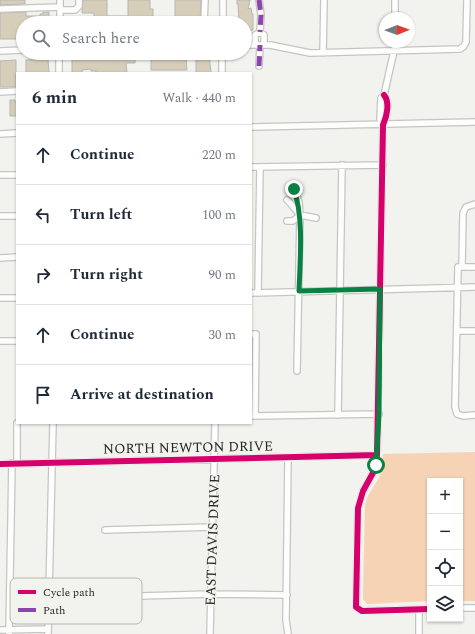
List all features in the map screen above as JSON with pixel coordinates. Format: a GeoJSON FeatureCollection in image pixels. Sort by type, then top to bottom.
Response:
{"type":"FeatureCollection","features":[{"type":"Feature","properties":{"kind":"street"},"geometry":{"type":"LineString","coordinates":[[60,0],[60,16]]}},
{"type":"Feature","properties":{"kind":"street"},"geometry":{"type":"LineString","coordinates":[[0,9],[60,8],[76,10],[79,6],[79,0]]}},
{"type":"Feature","properties":{"kind":"street"},"geometry":{"type":"LineString","coordinates":[[204,16],[205,0]]}},
{"type":"Feature","properties":{"kind":"street"},"geometry":{"type":"LineString","coordinates":[[223,0],[223,16]]}},
{"type":"Feature","properties":{"kind":"street"},"geometry":{"type":"LineString","coordinates":[[259,0],[261,15],[260,32],[264,35],[260,45],[259,66]]}},
{"type":"Feature","properties":{"kind":"street"},"geometry":{"type":"LineString","coordinates":[[323,53],[324,0]]}},
{"type":"Feature","properties":{"kind":"street"},"geometry":{"type":"LineString","coordinates":[[395,0],[395,12]]}},
{"type":"Feature","properties":{"kind":"street"},"geometry":{"type":"LineString","coordinates":[[252,45],[323,53],[462,48],[466,42],[467,0]]}},
{"type":"Feature","properties":{"kind":"street"},"geometry":{"type":"LineString","coordinates":[[260,32],[255,35],[260,45]]}},
{"type":"Feature","properties":{"kind":"street"},"geometry":{"type":"LineString","coordinates":[[394,48],[384,95],[381,98],[380,108],[380,118],[383,125],[383,165],[377,456],[374,471],[363,491],[358,508],[356,607],[358,610],[367,611],[427,609]]}},
{"type":"Feature","properties":{"kind":"street"},"geometry":{"type":"LineString","coordinates":[[0,51],[16,50]]}},
{"type":"Feature","properties":{"kind":"street"},"geometry":{"type":"LineString","coordinates":[[59,60],[59,72]]}},
{"type":"Feature","properties":{"kind":"street"},"geometry":{"type":"LineString","coordinates":[[222,60],[222,72]]}},
{"type":"Feature","properties":{"kind":"street"},"geometry":{"type":"LineString","coordinates":[[0,92],[16,91]]}},
{"type":"Feature","properties":{"kind":"street"},"geometry":{"type":"LineString","coordinates":[[252,127],[475,122]]}},
{"type":"Feature","properties":{"kind":"street"},"geometry":{"type":"LineString","coordinates":[[0,134],[16,133]]}},
{"type":"Feature","properties":{"kind":"street"},"geometry":{"type":"LineString","coordinates":[[252,167],[383,165]]}},
{"type":"Feature","properties":{"kind":"street"},"geometry":{"type":"LineString","coordinates":[[258,292],[260,166]]}},
{"type":"Feature","properties":{"kind":"street"},"geometry":{"type":"LineString","coordinates":[[338,415],[342,166]]}},
{"type":"Feature","properties":{"kind":"street"},"geometry":{"type":"LineString","coordinates":[[0,175],[16,175]]}},
{"type":"Feature","properties":{"kind":"street"},"geometry":{"type":"LineString","coordinates":[[294,189],[299,202],[300,215],[297,371]]}},
{"type":"Feature","properties":{"kind":"street"},"geometry":{"type":"LineString","coordinates":[[286,200],[300,215],[316,218]]}},
{"type":"Feature","properties":{"kind":"street"},"geometry":{"type":"LineString","coordinates":[[462,267],[463,213],[466,207],[475,204]]}},
{"type":"Feature","properties":{"kind":"street"},"geometry":{"type":"LineString","coordinates":[[287,221],[293,220],[300,215]]}},
{"type":"Feature","properties":{"kind":"street"},"geometry":{"type":"LineString","coordinates":[[0,216],[16,216]]}},
{"type":"Feature","properties":{"kind":"street"},"geometry":{"type":"LineString","coordinates":[[0,258],[16,258]]}},
{"type":"Feature","properties":{"kind":"street"},"geometry":{"type":"LineString","coordinates":[[475,267],[458,267],[455,407],[457,414],[463,416],[475,415]]}},
{"type":"Feature","properties":{"kind":"street"},"geometry":{"type":"LineString","coordinates":[[252,293],[475,287]]}},
{"type":"Feature","properties":{"kind":"street"},"geometry":{"type":"LineString","coordinates":[[0,298],[16,298]]}},
{"type":"Feature","properties":{"kind":"street"},"geometry":{"type":"LineString","coordinates":[[457,331],[475,331]]}},
{"type":"Feature","properties":{"kind":"street"},"geometry":{"type":"LineString","coordinates":[[252,334],[256,334],[253,416],[379,414]]}},
{"type":"Feature","properties":{"kind":"street"},"geometry":{"type":"LineString","coordinates":[[0,341],[16,341]]}},
{"type":"Feature","properties":{"kind":"street"},"geometry":{"type":"LineString","coordinates":[[11,578],[14,463],[17,424]]}},
{"type":"Feature","properties":{"kind":"street"},"geometry":{"type":"LineString","coordinates":[[49,578],[53,424]]}},
{"type":"Feature","properties":{"kind":"street","name":"EAST DAVIS DRIVE"},"geometry":{"type":"LineString","coordinates":[[210,634],[215,424]]}},
{"type":"Feature","properties":{"kind":"street","name":"NORTH NEWTON DRIVE"},"geometry":{"type":"LineString","coordinates":[[0,464],[377,456]]}},
{"type":"Feature","properties":{"kind":"street"},"geometry":{"type":"LineString","coordinates":[[288,457],[286,620],[288,634]]}},
{"type":"Feature","properties":{"kind":"street"},"geometry":{"type":"LineString","coordinates":[[105,530],[212,527]]}},
{"type":"Feature","properties":{"kind":"street"},"geometry":{"type":"LineString","coordinates":[[142,596],[211,594],[287,595]]}},
{"type":"Feature","properties":{"kind":"street"},"geometry":{"type":"LineString","coordinates":[[9,632],[10,598]]}},
{"type":"Feature","properties":{"kind":"street"},"geometry":{"type":"LineString","coordinates":[[463,608],[475,608]]}},
{"type":"Feature","properties":{"kind":"street"},"geometry":{"type":"LineString","coordinates":[[419,609],[419,634]]}},
{"type":"Feature","properties":{"kind":"street"},"geometry":{"type":"LineString","coordinates":[[0,630],[9,632],[48,631]]}},
{"type":"Feature","properties":{"kind":"shaded area"},"geometry":{"type":"Polygon","coordinates":[[[475,452],[475,601],[463,601],[463,478],[427,478],[427,601],[367,604],[363,599],[365,504],[379,478],[383,454],[475,452]]]}},
{"type":"Feature","properties":{"kind":"building"},"geometry":{"type":"Polygon","coordinates":[[[0,0],[25,0],[25,4],[0,5],[0,0]]]}},
{"type":"Feature","properties":{"kind":"building"},"geometry":{"type":"Polygon","coordinates":[[[83,0],[107,0],[107,16],[94,16],[94,13],[82,13],[83,0]]]}},
{"type":"Feature","properties":{"kind":"building"},"geometry":{"type":"Polygon","coordinates":[[[128,0],[150,0],[150,9],[153,9],[153,16],[128,16],[128,0]]]}},
{"type":"Feature","properties":{"kind":"building"},"geometry":{"type":"Polygon","coordinates":[[[175,0],[201,0],[200,16],[175,16],[175,0]]]}},
{"type":"Feature","properties":{"kind":"building"},"geometry":{"type":"Polygon","coordinates":[[[237,0],[250,0],[248,9],[251,8],[253,14],[253,30],[252,16],[239,16],[237,0]]]}},
{"type":"Feature","properties":{"kind":"building"},"geometry":{"type":"Polygon","coordinates":[[[26,12],[26,16],[16,16],[16,39],[0,39],[0,13],[26,12]]]}},
{"type":"Feature","properties":{"kind":"building"},"geometry":{"type":"Polygon","coordinates":[[[43,12],[49,12],[49,16],[40,16],[43,12]]]}},
{"type":"Feature","properties":{"kind":"building"},"geometry":{"type":"Polygon","coordinates":[[[16,60],[16,87],[0,87],[0,61],[16,60]]]}},
{"type":"Feature","properties":{"kind":"building"},"geometry":{"type":"Polygon","coordinates":[[[26,60],[48,60],[49,72],[26,72],[26,60]]]}},
{"type":"Feature","properties":{"kind":"building"},"geometry":{"type":"Polygon","coordinates":[[[72,60],[135,60],[135,63],[126,63],[127,72],[96,72],[91,71],[91,69],[82,70],[82,72],[72,72],[72,60]]]}},
{"type":"Feature","properties":{"kind":"building"},"geometry":{"type":"Polygon","coordinates":[[[151,60],[186,60],[187,70],[151,70],[151,60]]]}},
{"type":"Feature","properties":{"kind":"building"},"geometry":{"type":"Polygon","coordinates":[[[196,60],[210,60],[211,72],[196,72],[196,60]]]}},
{"type":"Feature","properties":{"kind":"building"},"geometry":{"type":"Polygon","coordinates":[[[10,100],[15,100],[16,116],[10,116],[10,100]]]}},
{"type":"Feature","properties":{"kind":"marked path"},"geometry":{"type":"LineString","coordinates":[[259,0],[261,15],[260,32]]}},
{"type":"Feature","properties":{"kind":"marked path"},"geometry":{"type":"LineString","coordinates":[[259,66],[260,45]]}},
{"type":"Feature","properties":{"kind":"cycle path"},"geometry":{"type":"LineString","coordinates":[[384,95],[387,101],[387,113],[383,125],[377,455],[374,471],[363,491],[358,508],[356,607],[362,611],[427,609]]}},
{"type":"Feature","properties":{"kind":"cycle path"},"geometry":{"type":"LineString","coordinates":[[0,464],[377,455]]}},
{"type":"Feature","properties":{"kind":"route"},"geometry":{"type":"LineString","coordinates":[[294,189],[299,202],[300,215],[299,291],[380,289],[379,414],[376,465]]}}]}
